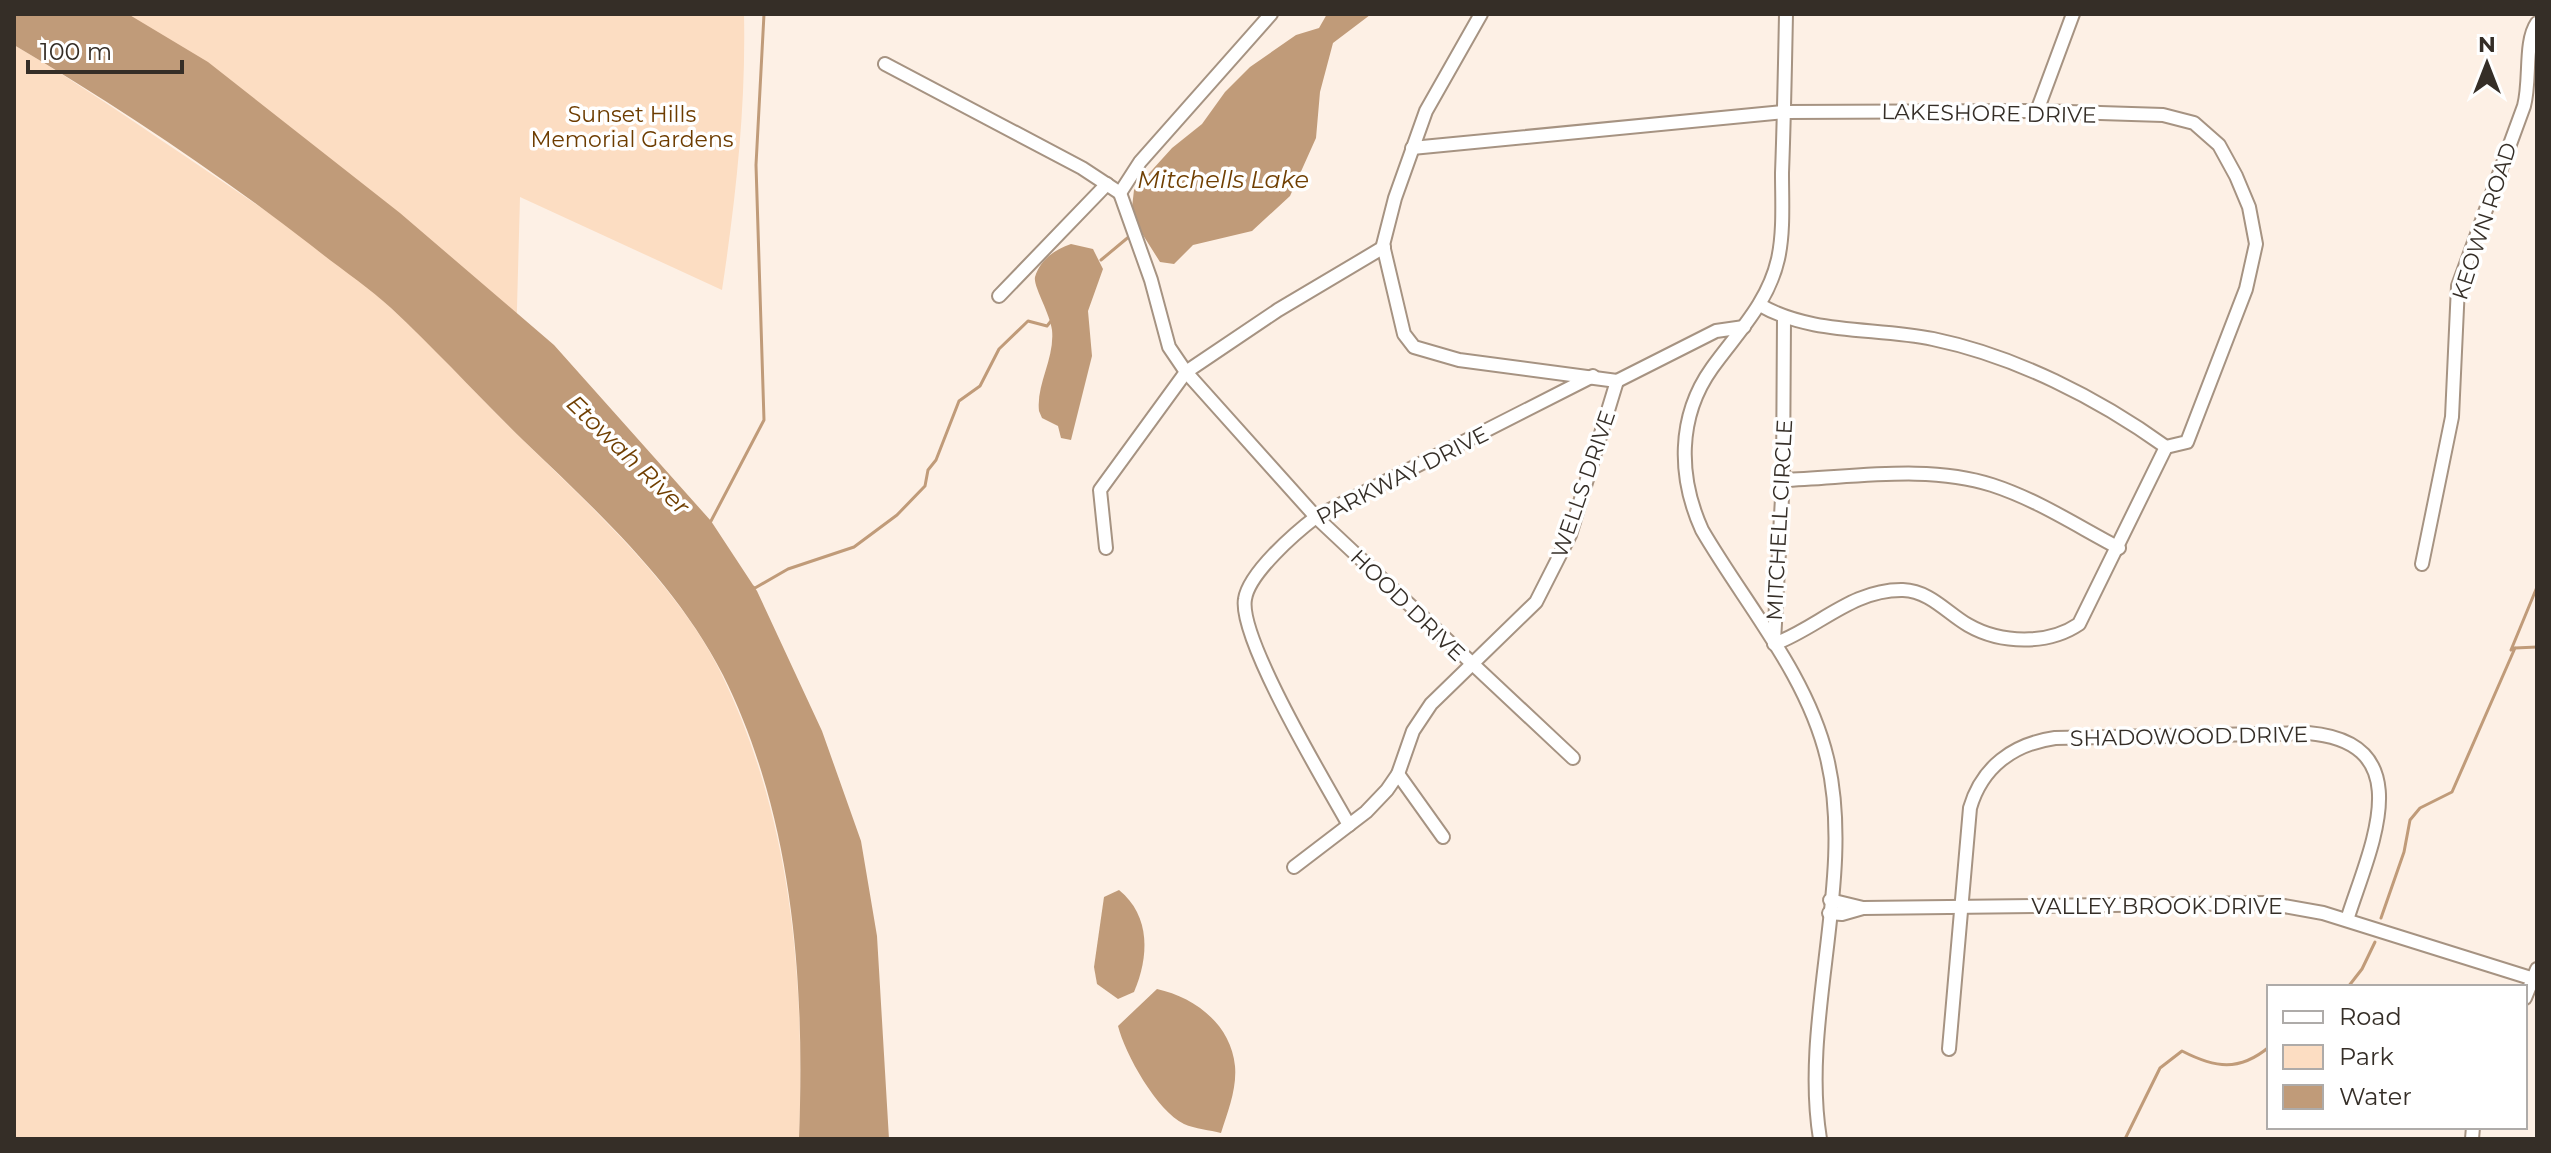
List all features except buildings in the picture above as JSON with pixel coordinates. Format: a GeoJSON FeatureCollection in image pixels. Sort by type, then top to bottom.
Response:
{"type":"FeatureCollection","features":[{"type":"Feature","properties":{"kind":"street"},"geometry":{"type":"LineString","coordinates":[[1481,14],[1426,111],[1412,148],[1384,247],[1404,334],[1414,347],[1459,360],[1617,381],[1716,331],[1744,327]]}},
{"type":"Feature","properties":{"kind":"street"},"geometry":{"type":"LineString","coordinates":[[1786,14],[1779,254],[1760,305],[1711,369],[1695,399],[1685,437],[1685,479],[1702,530],[1805,696],[1830,768],[1834,810],[1817,1094],[1820,1139]]}},
{"type":"Feature","properties":{"kind":"street"},"geometry":{"type":"LineString","coordinates":[[2037,111],[2073,14]]}},
{"type":"Feature","properties":{"kind":"street"},"geometry":{"type":"LineString","coordinates":[[1120,193],[1140,162],[1268,16]]}},
{"type":"Feature","properties":{"kind":"street","name":"KEOWN ROAD"},"geometry":{"type":"LineString","coordinates":[[2422,564],[2452,417],[2458,286],[2524,106],[2530,81],[2530,38],[2537,23]]}},
{"type":"Feature","properties":{"kind":"street"},"geometry":{"type":"LineString","coordinates":[[885,64],[1082,168],[1120,193],[1151,280],[1169,347],[1186,372]]}},
{"type":"Feature","properties":{"kind":"street","name":"LAKESHORE DRIVE"},"geometry":{"type":"LineString","coordinates":[[1412,148],[1784,112],[2037,111],[2163,115],[2194,123],[2219,145],[2249,207],[2256,244],[2246,289],[2187,442],[2166,447]]}},
{"type":"Feature","properties":{"kind":"street"},"geometry":{"type":"LineString","coordinates":[[999,296],[1107,184]]}},
{"type":"Feature","properties":{"kind":"street"},"geometry":{"type":"LineString","coordinates":[[1106,548],[1100,490],[1186,372],[1278,310],[1384,247]]}},
{"type":"Feature","properties":{"kind":"street"},"geometry":{"type":"LineString","coordinates":[[1760,305],[1784,318],[1933,339],[1983,354],[2088,397],[2166,447]]}},
{"type":"Feature","properties":{"kind":"street","name":"MITCHELL CIRCLE"},"geometry":{"type":"LineString","coordinates":[[1784,318],[1783,480],[1774,644],[1796,636],[1838,607],[1904,590],[1938,602],[1968,625],[1997,635],[2029,640],[2063,635],[2079,624],[2166,447]]}},
{"type":"Feature","properties":{"kind":"street","name":"HOOD DRIVE"},"geometry":{"type":"LineString","coordinates":[[1186,372],[1316,517],[1573,758]]}},
{"type":"Feature","properties":{"kind":"street","name":"PARKWAY DRIVE"},"geometry":{"type":"LineString","coordinates":[[1349,825],[1250,636],[1245,597],[1252,582],[1316,517],[1593,376]]}},
{"type":"Feature","properties":{"kind":"street","name":"WELLS DRIVE"},"geometry":{"type":"LineString","coordinates":[[1294,867],[1366,812],[1398,774],[1403,752],[1431,704],[1536,602],[1553,572],[1584,494],[1617,381]]}},
{"type":"Feature","properties":{"kind":"street"},"geometry":{"type":"LineString","coordinates":[[1783,480],[1916,475],[1991,485],[2070,519],[2119,548]]}},
{"type":"Feature","properties":{"kind":"street","name":"SHADOWOOD DRIVE"},"geometry":{"type":"LineString","coordinates":[[1960,907],[1970,808],[1987,773],[2017,749],[2055,738],[2308,733],[2345,741],[2371,765],[2379,779],[2382,801],[2347,920]]}},
{"type":"Feature","properties":{"kind":"street"},"geometry":{"type":"LineString","coordinates":[[1398,774],[1443,837]]}},
{"type":"Feature","properties":{"kind":"street","name":"VALLEY BROOK DRIVE"},"geometry":{"type":"LineString","coordinates":[[1830,907],[2267,903],[2347,920],[2535,976]]}},
{"type":"Feature","properties":{"kind":"street"},"geometry":{"type":"LineString","coordinates":[[1949,1049],[1960,907]]}},
{"type":"Feature","properties":{"kind":"green space","name":"Sunset Hills Memorial Gardens"},"geometry":{"type":"Polygon","coordinates":[[[71,14],[744,14],[739,152],[722,290],[520,197],[516,345],[71,14]]]}},
{"type":"Feature","properties":{"kind":"green space"},"geometry":{"type":"Polygon","coordinates":[[[14,45],[254,203],[370,289],[609,524],[684,613],[722,675],[746,730],[779,844],[796,961],[799,1139],[14,1139],[14,45]]]}},
{"type":"Feature","properties":{"kind":"water","name":"Etowah River"},"geometry":{"type":"Polygon","coordinates":[[[14,14],[128,14],[208,62],[400,213],[554,345],[711,521],[757,591],[822,731],[861,841],[877,936],[889,1139],[799,1139],[800,1021],[796,961],[790,902],[766,786],[747,730],[723,675],[704,641],[659,579],[607,522],[391,308],[204,166],[14,45],[14,14]]]}},
{"type":"Feature","properties":{"kind":"water","name":"Mitchells Lake"},"geometry":{"type":"Polygon","coordinates":[[[1327,14],[1370,15],[1333,43],[1320,92],[1316,138],[1290,196],[1252,231],[1193,245],[1174,264],[1160,262],[1131,216],[1134,190],[1172,148],[1202,124],[1225,92],[1250,67],[1296,35],[1319,28],[1327,14]]]}},
{"type":"Feature","properties":{"kind":"water"},"geometry":{"type":"Polygon","coordinates":[[[1071,244],[1093,249],[1103,269],[1088,311],[1092,356],[1071,440],[1061,438],[1058,426],[1042,418],[1039,411],[1052,330],[1035,277],[1040,265],[1049,256],[1071,244]]]}},
{"type":"Feature","properties":{"kind":"water"},"geometry":{"type":"Polygon","coordinates":[[[1119,890],[1129,900],[1142,924],[1144,951],[1134,992],[1118,999],[1097,984],[1094,967],[1104,897],[1119,890]]]}},
{"type":"Feature","properties":{"kind":"water"},"geometry":{"type":"Polygon","coordinates":[[[1157,989],[1197,1006],[1226,1037],[1235,1066],[1235,1083],[1221,1133],[1188,1126],[1174,1117],[1153,1095],[1127,1051],[1118,1026],[1157,989]]]}},
{"type":"Feature","properties":{"kind":"waterway"},"geometry":{"type":"LineString","coordinates":[[711,521],[764,420],[756,165],[764,14]]}},
{"type":"Feature","properties":{"kind":"waterway"},"geometry":{"type":"LineString","coordinates":[[1101,260],[1131,235]]}},
{"type":"Feature","properties":{"kind":"waterway"},"geometry":{"type":"LineString","coordinates":[[751,586],[755,588],[788,569],[854,547],[897,515],[925,486],[928,470],[936,460],[959,401],[980,386],[999,349],[1028,321],[1047,326],[1051,321]]}},
{"type":"Feature","properties":{"kind":"waterway"},"geometry":{"type":"LineString","coordinates":[[2381,918],[2404,852],[2410,820],[2420,808],[2452,792],[2515,648],[2511,650],[2537,587]]}},
{"type":"Feature","properties":{"kind":"waterway"},"geometry":{"type":"LineString","coordinates":[[2515,648],[2537,647]]}},
{"type":"Feature","properties":{"kind":"waterway"},"geometry":{"type":"LineString","coordinates":[[2350,985],[2362,969],[2375,942]]}},
{"type":"Feature","properties":{"kind":"waterway"},"geometry":{"type":"LineString","coordinates":[[2125,1139],[2160,1068],[2182,1051],[2205,1061],[2227,1065],[2247,1061],[2267,1048]]}}]}
